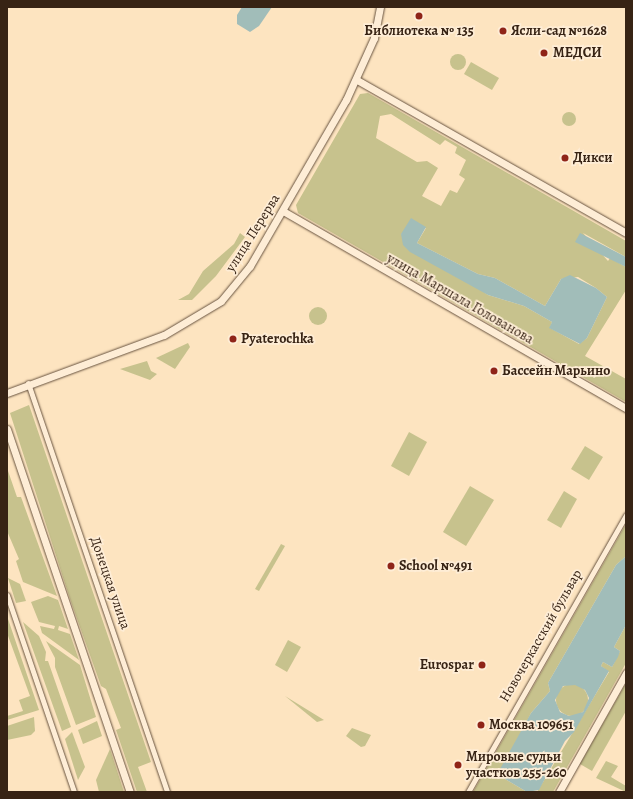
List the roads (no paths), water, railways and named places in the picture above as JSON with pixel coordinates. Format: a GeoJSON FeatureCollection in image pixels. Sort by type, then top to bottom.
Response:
{"type":"FeatureCollection","features":[{"type":"Feature","properties":{"kind":"main road","name":"улица Перерва"},"geometry":{"type":"LineString","coordinates":[[7,393],[28,383],[146,342],[194,320],[234,287],[283,211],[357,80],[374,38],[380,7]]}},
{"type":"Feature","properties":{"kind":"main road"},"geometry":{"type":"LineString","coordinates":[[357,80],[626,233]]}},
{"type":"Feature","properties":{"kind":"main road","name":"улица Маршала Голованова"},"geometry":{"type":"LineString","coordinates":[[283,211],[626,408]]}},
{"type":"Feature","properties":{"kind":"main road"},"geometry":{"type":"LineString","coordinates":[[7,430],[130,792]]}},
{"type":"Feature","properties":{"kind":"main road"},"geometry":{"type":"LineString","coordinates":[[559,792],[626,673]]}},
{"type":"Feature","properties":{"kind":"street","name":"Донецкая улица"},"geometry":{"type":"LineString","coordinates":[[28,383],[167,792]]}},
{"type":"Feature","properties":{"kind":"street","name":"Новочеркасский бульвар"},"geometry":{"type":"LineString","coordinates":[[468,792],[626,515]]}},
{"type":"Feature","properties":{"kind":"street"},"geometry":{"type":"LineString","coordinates":[[7,594],[74,792]]}},
{"type":"Feature","properties":{"kind":"water"},"geometry":{"type":"Polygon","coordinates":[[[242,7],[272,7],[259,26],[250,32],[237,24],[237,15],[242,7]]]}},
{"type":"Feature","properties":{"kind":"water"},"geometry":{"type":"Polygon","coordinates":[[[411,218],[426,227],[417,243],[478,274],[495,278],[545,306],[561,279],[570,275],[596,288],[607,297],[587,338],[580,344],[549,328],[552,322],[524,306],[488,295],[410,252],[403,245],[401,234],[411,218]]]}},
{"type":"Feature","properties":{"kind":"water"},"geometry":{"type":"Polygon","coordinates":[[[580,233],[626,257],[626,267],[575,242],[580,233]]]}},
{"type":"Feature","properties":{"kind":"water"},"geometry":{"type":"Polygon","coordinates":[[[626,556],[626,625],[614,647],[620,651],[618,657],[612,667],[603,662],[601,666],[609,671],[574,732],[565,741],[539,790],[527,792],[500,776],[500,769],[531,713],[550,691],[548,683],[616,565],[626,556]],[[575,685],[563,686],[555,700],[560,712],[569,716],[583,712],[589,698],[585,690],[575,685]]]}},
{"type":"Feature","properties":{"kind":"place","name":"Библиотека № 135"},"geometry":{"type":"Point","coordinates":[419,16]}},
{"type":"Feature","properties":{"kind":"place","name":"Ясли-сад №1628"},"geometry":{"type":"Point","coordinates":[503,31]}},
{"type":"Feature","properties":{"kind":"place","name":"МЕДСИ"},"geometry":{"type":"Point","coordinates":[544,53]}},
{"type":"Feature","properties":{"kind":"place","name":"Дикси"},"geometry":{"type":"Point","coordinates":[565,158]}},
{"type":"Feature","properties":{"kind":"place","name":"Pyaterochka"},"geometry":{"type":"Point","coordinates":[233,339]}},
{"type":"Feature","properties":{"kind":"place","name":"Бассейн Марьино"},"geometry":{"type":"Point","coordinates":[494,371]}},
{"type":"Feature","properties":{"kind":"place","name":"School №491"},"geometry":{"type":"Point","coordinates":[391,566]}},
{"type":"Feature","properties":{"kind":"place","name":"Eurospar"},"geometry":{"type":"Point","coordinates":[482,665]}},
{"type":"Feature","properties":{"kind":"place","name":"Москва 109651"},"geometry":{"type":"Point","coordinates":[481,725]}},
{"type":"Feature","properties":{"kind":"place","name":"Мировые судьи участков 255-260"},"geometry":{"type":"Point","coordinates":[458,765]}}]}
